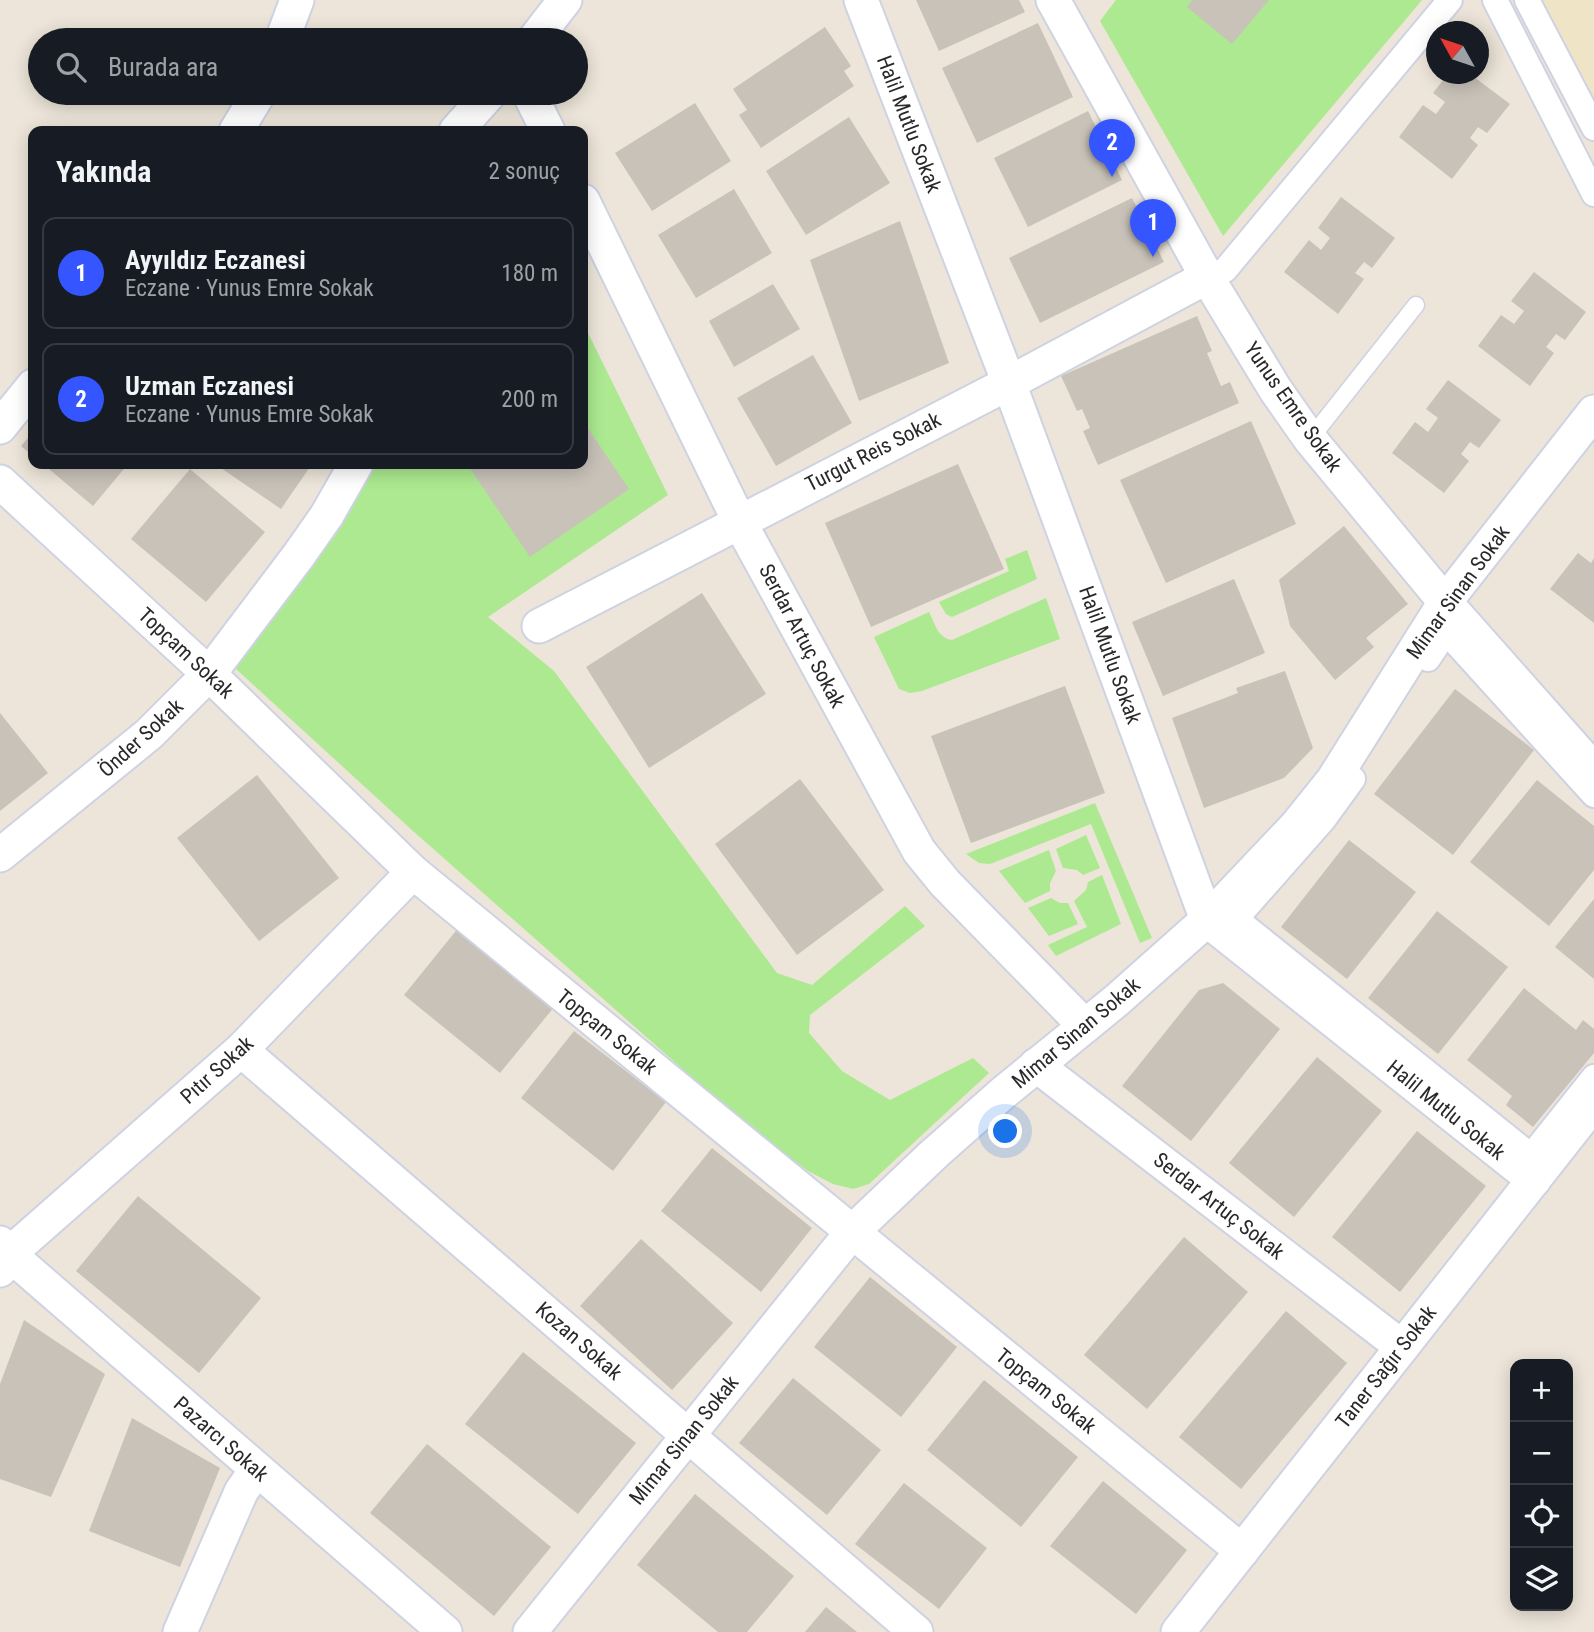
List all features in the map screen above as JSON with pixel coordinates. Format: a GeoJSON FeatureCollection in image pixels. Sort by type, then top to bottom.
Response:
{"type":"FeatureCollection","features":[{"type":"Feature","properties":{"kind":"street"},"geometry":{"type":"LineString","coordinates":[[287,28],[298,0]]}},
{"type":"Feature","properties":{"kind":"street"},"geometry":{"type":"LineString","coordinates":[[543,28],[565,0]]}},
{"type":"Feature","properties":{"kind":"street","name":"Halil Mutlu Sokak"},"geometry":{"type":"LineString","coordinates":[[861,0],[1009,383],[1207,920],[1534,1180]]}},
{"type":"Feature","properties":{"kind":"street","name":"Yunus Emre Sokak"},"geometry":{"type":"LineString","coordinates":[[1053,0],[1207,277],[1275,389],[1310,439],[1445,602],[1594,770]]}},
{"type":"Feature","properties":{"kind":"street"},"geometry":{"type":"LineString","coordinates":[[1207,277],[1225,270],[1450,0]]}},
{"type":"Feature","properties":{"kind":"street"},"geometry":{"type":"LineString","coordinates":[[1495,0],[1594,194]]}},
{"type":"Feature","properties":{"kind":"street"},"geometry":{"type":"LineString","coordinates":[[1527,0],[1594,128]]}},
{"type":"Feature","properties":{"kind":"street"},"geometry":{"type":"LineString","coordinates":[[239,126],[252,105]]}},
{"type":"Feature","properties":{"kind":"street"},"geometry":{"type":"LineString","coordinates":[[460,126],[479,105]]}},
{"type":"Feature","properties":{"kind":"street"},"geometry":{"type":"LineString","coordinates":[[536,105],[546,126]]}},
{"type":"Feature","properties":{"kind":"street","name":"Serdar Artuç Sokak"},"geometry":{"type":"LineString","coordinates":[[588,211],[739,521],[919,851],[945,883],[1085,1026]]}},
{"type":"Feature","properties":{"kind":"street","name":"Turgut Reis Sokak"},"geometry":{"type":"LineString","coordinates":[[539,626],[1009,383],[1207,277]]}},
{"type":"Feature","properties":{"kind":"street"},"geometry":{"type":"LineString","coordinates":[[0,427],[28,392]]}},
{"type":"Feature","properties":{"kind":"street","name":"Mimar Sinan Sokak"},"geometry":{"type":"LineString","coordinates":[[530,1632],[852,1232],[934,1154],[1207,920],[1296,826],[1333,780],[1445,602],[1594,412]]}},
{"type":"Feature","properties":{"kind":"street","name":"Önder Sokak"},"geometry":{"type":"LineString","coordinates":[[0,855],[149,734],[209,674],[327,515],[353,469]]}},
{"type":"Feature","properties":{"kind":"street","name":"Topçam Sokak"},"geometry":{"type":"LineString","coordinates":[[0,482],[209,674],[413,872],[1242,1551]]}},
{"type":"Feature","properties":{"kind":"street"},"geometry":{"type":"LineString","coordinates":[[1594,795],[1446,632],[1345,791],[1242,912],[1241,923],[1531,1156],[1594,1077]]}},
{"type":"Feature","properties":{"kind":"street","name":"Pıtır Sokak"},"geometry":{"type":"LineString","coordinates":[[3,1256],[242,1050],[413,872]]}},
{"type":"Feature","properties":{"kind":"street","name":"Kozan Sokak"},"geometry":{"type":"LineString","coordinates":[[242,1050],[916,1632]]}},
{"type":"Feature","properties":{"kind":"street","name":"Serdar Artuç Sokak"},"geometry":{"type":"LineString","coordinates":[[1036,1065],[1402,1347]]}},
{"type":"Feature","properties":{"kind":"street","name":"Taner Sağır Sokak"},"geometry":{"type":"LineString","coordinates":[[1178,1632],[1594,1103]]}},
{"type":"Feature","properties":{"kind":"street","name":"Pazarcı Sokak"},"geometry":{"type":"LineString","coordinates":[[3,1256],[445,1632]]}},
{"type":"Feature","properties":{"kind":"street"},"geometry":{"type":"LineString","coordinates":[[180,1632],[241,1492],[256,1470]]}},
{"type":"Feature","properties":{"kind":"lane"},"geometry":{"type":"LineString","coordinates":[[1310,439],[1416,305]]}},
{"type":"Feature","properties":{"kind":"shaded area"},"geometry":{"type":"Polygon","coordinates":[[[1537,0],[1594,0],[1594,112],[1537,0]]]}},
{"type":"Feature","properties":{"kind":"green space"},"geometry":{"type":"Polygon","coordinates":[[[1116,0],[1422,0],[1223,236],[1100,21],[1116,0]]]}},
{"type":"Feature","properties":{"kind":"green space"},"geometry":{"type":"Polygon","coordinates":[[[588,333],[668,495],[488,617],[554,671],[777,973],[812,985],[905,906],[925,926],[810,1015],[809,1033],[842,1071],[890,1100],[973,1058],[989,1073],[869,1184],[853,1189],[833,1184],[808,1171],[746,1125],[413,831],[235,668],[236,659],[335,536],[347,517],[367,469],[588,469],[588,333]]]}},
{"type":"Feature","properties":{"kind":"green space"},"geometry":{"type":"Polygon","coordinates":[[[1027,550],[1037,579],[952,617],[946,614],[939,602],[1009,571],[1005,559],[1027,550]]]}},
{"type":"Feature","properties":{"kind":"green space"},"geometry":{"type":"Polygon","coordinates":[[[1046,598],[1060,639],[922,691],[910,693],[899,689],[874,637],[929,612],[940,633],[952,640],[1046,598]]]}},
{"type":"Feature","properties":{"kind":"green space"},"geometry":{"type":"Polygon","coordinates":[[[1095,803],[1152,938],[1140,943],[1091,824],[990,864],[979,863],[966,854],[1095,803]]]}},
{"type":"Feature","properties":{"kind":"green space"},"geometry":{"type":"Polygon","coordinates":[[[1086,835],[1100,868],[1083,875],[1077,870],[1063,868],[1056,849],[1086,835]]]}},
{"type":"Feature","properties":{"kind":"green space"},"geometry":{"type":"Polygon","coordinates":[[[1049,850],[1056,871],[1050,883],[1050,891],[1025,903],[999,871],[1049,850]]]}},
{"type":"Feature","properties":{"kind":"green space"},"geometry":{"type":"Polygon","coordinates":[[[1102,875],[1121,924],[1056,956],[1048,945],[1087,927],[1074,901],[1086,890],[1088,882],[1102,875]]]}},
{"type":"Feature","properties":{"kind":"green space"},"geometry":{"type":"Polygon","coordinates":[[[1051,898],[1060,903],[1068,903],[1078,924],[1049,936],[1028,908],[1051,898]]]}},
{"type":"Feature","properties":{"kind":"building"},"geometry":{"type":"Polygon","coordinates":[[[916,0],[1019,0],[1025,12],[939,51],[916,0]]]}},
{"type":"Feature","properties":{"kind":"building"},"geometry":{"type":"Polygon","coordinates":[[[1192,0],[1269,0],[1232,44],[1187,7],[1192,0]]]}},
{"type":"Feature","properties":{"kind":"building"},"geometry":{"type":"Polygon","coordinates":[[[1038,23],[1073,97],[977,143],[942,68],[1038,23]]]}},
{"type":"Feature","properties":{"kind":"building"},"geometry":{"type":"Polygon","coordinates":[[[825,27],[851,66],[844,71],[854,86],[761,148],[739,115],[747,110],[733,89],[825,27]]]}},
{"type":"Feature","properties":{"kind":"building"},"geometry":{"type":"Polygon","coordinates":[[[1440,84],[1483,84],[1510,104],[1487,133],[1478,127],[1470,138],[1478,145],[1452,179],[1399,137],[1423,105],[1436,114],[1445,102],[1433,93],[1440,84]]]}},
{"type":"Feature","properties":{"kind":"building"},"geometry":{"type":"Polygon","coordinates":[[[695,103],[731,161],[652,211],[615,153],[695,103]]]}},
{"type":"Feature","properties":{"kind":"building"},"geometry":{"type":"Polygon","coordinates":[[[1088,111],[1122,180],[1028,227],[994,158],[1088,111]]]}},
{"type":"Feature","properties":{"kind":"building"},"geometry":{"type":"Polygon","coordinates":[[[849,117],[890,183],[806,235],[766,171],[849,117]]]}},
{"type":"Feature","properties":{"kind":"building"},"geometry":{"type":"Polygon","coordinates":[[[734,189],[772,253],[696,298],[658,235],[734,189]]]}},
{"type":"Feature","properties":{"kind":"building"},"geometry":{"type":"Polygon","coordinates":[[[1341,197],[1395,238],[1372,268],[1364,262],[1355,273],[1364,279],[1338,314],[1284,272],[1309,240],[1321,250],[1330,238],[1318,228],[1341,197]]]}},
{"type":"Feature","properties":{"kind":"building"},"geometry":{"type":"Polygon","coordinates":[[[1132,198],[1164,262],[1040,323],[1009,258],[1132,198]]]}},
{"type":"Feature","properties":{"kind":"building"},"geometry":{"type":"Polygon","coordinates":[[[900,221],[949,363],[859,401],[810,260],[900,221]]]}},
{"type":"Feature","properties":{"kind":"building"},"geometry":{"type":"Polygon","coordinates":[[[1534,272],[1586,312],[1565,340],[1556,334],[1546,347],[1554,353],[1530,386],[1478,346],[1501,315],[1514,324],[1524,311],[1511,301],[1534,272]]]}},
{"type":"Feature","properties":{"kind":"building"},"geometry":{"type":"Polygon","coordinates":[[[773,284],[800,329],[734,367],[709,321],[773,284]]]}},
{"type":"Feature","properties":{"kind":"building"},"geometry":{"type":"Polygon","coordinates":[[[1197,316],[1212,351],[1207,353],[1221,386],[1230,382],[1239,403],[1098,465],[1083,431],[1090,428],[1082,409],[1077,411],[1061,376],[1197,316]]]}},
{"type":"Feature","properties":{"kind":"building"},"geometry":{"type":"Polygon","coordinates":[[[813,355],[852,423],[776,466],[737,398],[813,355]]]}},
{"type":"Feature","properties":{"kind":"building"},"geometry":{"type":"Polygon","coordinates":[[[1448,380],[1501,420],[1479,448],[1470,442],[1461,454],[1469,461],[1444,493],[1392,453],[1415,422],[1428,432],[1438,418],[1426,409],[1448,380]]]}},
{"type":"Feature","properties":{"kind":"building"},"geometry":{"type":"Polygon","coordinates":[[[1251,421],[1296,524],[1166,583],[1120,480],[1251,421]]]}},
{"type":"Feature","properties":{"kind":"building"},"geometry":{"type":"Polygon","coordinates":[[[588,428],[629,489],[530,557],[470,469],[588,469],[588,428]]]}},
{"type":"Feature","properties":{"kind":"building"},"geometry":{"type":"Polygon","coordinates":[[[28,438],[28,452],[21,446],[28,438]]]}},
{"type":"Feature","properties":{"kind":"building"},"geometry":{"type":"Polygon","coordinates":[[[958,464],[1004,569],[871,627],[825,523],[958,464]]]}},
{"type":"Feature","properties":{"kind":"building"},"geometry":{"type":"Polygon","coordinates":[[[49,469],[124,469],[93,506],[49,469]]]}},
{"type":"Feature","properties":{"kind":"building"},"geometry":{"type":"Polygon","coordinates":[[[190,469],[265,532],[206,602],[131,539],[190,469]]]}},
{"type":"Feature","properties":{"kind":"building"},"geometry":{"type":"Polygon","coordinates":[[[222,469],[309,469],[281,509],[222,469]]]}},
{"type":"Feature","properties":{"kind":"building"},"geometry":{"type":"Polygon","coordinates":[[[1344,526],[1408,604],[1366,638],[1374,647],[1335,680],[1290,626],[1279,580],[1344,526]]]}},
{"type":"Feature","properties":{"kind":"building"},"geometry":{"type":"Polygon","coordinates":[[[1578,553],[1591,563],[1594,558],[1594,623],[1550,589],[1578,553]]]}},
{"type":"Feature","properties":{"kind":"building"},"geometry":{"type":"Polygon","coordinates":[[[1234,579],[1265,653],[1163,696],[1132,622],[1234,579]]]}},
{"type":"Feature","properties":{"kind":"building"},"geometry":{"type":"Polygon","coordinates":[[[702,593],[766,694],[649,768],[586,667],[702,593]]]}},
{"type":"Feature","properties":{"kind":"building"},"geometry":{"type":"Polygon","coordinates":[[[1285,671],[1313,748],[1284,778],[1204,808],[1172,718],[1238,693],[1236,688],[1285,671]]]}},
{"type":"Feature","properties":{"kind":"building"},"geometry":{"type":"Polygon","coordinates":[[[1065,686],[1105,793],[971,843],[931,736],[1065,686]]]}},
{"type":"Feature","properties":{"kind":"building"},"geometry":{"type":"Polygon","coordinates":[[[1455,689],[1534,750],[1453,855],[1374,794],[1455,689]]]}},
{"type":"Feature","properties":{"kind":"building"},"geometry":{"type":"Polygon","coordinates":[[[0,713],[48,773],[0,811],[0,713]]]}},
{"type":"Feature","properties":{"kind":"building"},"geometry":{"type":"Polygon","coordinates":[[[257,775],[339,878],[259,941],[177,838],[257,775]]]}},
{"type":"Feature","properties":{"kind":"building"},"geometry":{"type":"Polygon","coordinates":[[[800,779],[884,890],[797,955],[715,844],[800,779]]]}},
{"type":"Feature","properties":{"kind":"building"},"geometry":{"type":"Polygon","coordinates":[[[1537,780],[1594,826],[1594,870],[1549,926],[1470,862],[1537,780]]]}},
{"type":"Feature","properties":{"kind":"building"},"geometry":{"type":"Polygon","coordinates":[[[1349,840],[1416,892],[1347,979],[1281,927],[1349,840]]]}},
{"type":"Feature","properties":{"kind":"building"},"geometry":{"type":"Polygon","coordinates":[[[1594,899],[1594,979],[1555,947],[1594,899]]]}},
{"type":"Feature","properties":{"kind":"building"},"geometry":{"type":"Polygon","coordinates":[[[1437,911],[1508,967],[1438,1054],[1368,998],[1437,911]]]}},
{"type":"Feature","properties":{"kind":"building"},"geometry":{"type":"Polygon","coordinates":[[[459,927],[555,1006],[500,1073],[404,995],[459,927]]]}},
{"type":"Feature","properties":{"kind":"building"},"geometry":{"type":"Polygon","coordinates":[[[1223,983],[1280,1029],[1191,1141],[1122,1086],[1199,990],[1223,983]]]}},
{"type":"Feature","properties":{"kind":"building"},"geometry":{"type":"Polygon","coordinates":[[[1524,988],[1576,1030],[1583,1020],[1594,1029],[1594,1053],[1533,1127],[1506,1105],[1512,1096],[1467,1060],[1524,988]]]}},
{"type":"Feature","properties":{"kind":"building"},"geometry":{"type":"Polygon","coordinates":[[[574,1031],[666,1102],[613,1171],[521,1098],[574,1031]]]}},
{"type":"Feature","properties":{"kind":"building"},"geometry":{"type":"Polygon","coordinates":[[[1317,1057],[1382,1111],[1294,1217],[1229,1163],[1317,1057]]]}},
{"type":"Feature","properties":{"kind":"building"},"geometry":{"type":"Polygon","coordinates":[[[1417,1131],[1486,1186],[1400,1292],[1332,1237],[1417,1131]]]}},
{"type":"Feature","properties":{"kind":"building"},"geometry":{"type":"Polygon","coordinates":[[[712,1148],[812,1228],[761,1292],[661,1211],[712,1148]]]}},
{"type":"Feature","properties":{"kind":"building"},"geometry":{"type":"Polygon","coordinates":[[[138,1196],[261,1298],[199,1373],[76,1271],[138,1196]]]}},
{"type":"Feature","properties":{"kind":"building"},"geometry":{"type":"Polygon","coordinates":[[[1184,1237],[1248,1292],[1147,1409],[1084,1355],[1184,1237]]]}},
{"type":"Feature","properties":{"kind":"building"},"geometry":{"type":"Polygon","coordinates":[[[641,1239],[733,1323],[672,1390],[580,1306],[641,1239]]]}},
{"type":"Feature","properties":{"kind":"building"},"geometry":{"type":"Polygon","coordinates":[[[870,1277],[957,1347],[901,1417],[814,1347],[870,1277]]]}},
{"type":"Feature","properties":{"kind":"building"},"geometry":{"type":"Polygon","coordinates":[[[1286,1311],[1347,1363],[1241,1489],[1179,1437],[1286,1311]]]}},
{"type":"Feature","properties":{"kind":"building"},"geometry":{"type":"Polygon","coordinates":[[[24,1320],[105,1374],[51,1497],[0,1479],[0,1384],[24,1320]]]}},
{"type":"Feature","properties":{"kind":"building"},"geometry":{"type":"Polygon","coordinates":[[[523,1352],[636,1443],[578,1514],[465,1424],[523,1352]]]}},
{"type":"Feature","properties":{"kind":"building"},"geometry":{"type":"Polygon","coordinates":[[[793,1378],[881,1450],[827,1515],[739,1443],[793,1378]]]}},
{"type":"Feature","properties":{"kind":"building"},"geometry":{"type":"Polygon","coordinates":[[[984,1380],[1078,1457],[1021,1527],[927,1450],[984,1380]]]}},
{"type":"Feature","properties":{"kind":"building"},"geometry":{"type":"Polygon","coordinates":[[[132,1418],[220,1468],[180,1567],[89,1531],[132,1418]]]}},
{"type":"Feature","properties":{"kind":"building"},"geometry":{"type":"Polygon","coordinates":[[[427,1444],[551,1547],[494,1616],[370,1513],[427,1444]]]}},
{"type":"Feature","properties":{"kind":"building"},"geometry":{"type":"Polygon","coordinates":[[[1103,1481],[1187,1550],[1136,1614],[1050,1546],[1103,1481]]]}},
{"type":"Feature","properties":{"kind":"building"},"geometry":{"type":"Polygon","coordinates":[[[904,1483],[987,1548],[939,1609],[855,1544],[904,1483]]]}},
{"type":"Feature","properties":{"kind":"building"},"geometry":{"type":"Polygon","coordinates":[[[695,1494],[794,1576],[747,1632],[718,1632],[637,1565],[695,1494]]]}},
{"type":"Feature","properties":{"kind":"building"},"geometry":{"type":"Polygon","coordinates":[[[826,1607],[857,1632],[805,1632],[826,1607]]]}},
{"type":"Feature","properties":{"kind":"place","name":"Uzman Eczanesi"},"geometry":{"type":"Point","coordinates":[1112,177]}},
{"type":"Feature","properties":{"kind":"place","name":"Ayyıldız Eczanesi"},"geometry":{"type":"Point","coordinates":[1153,257]}}]}
